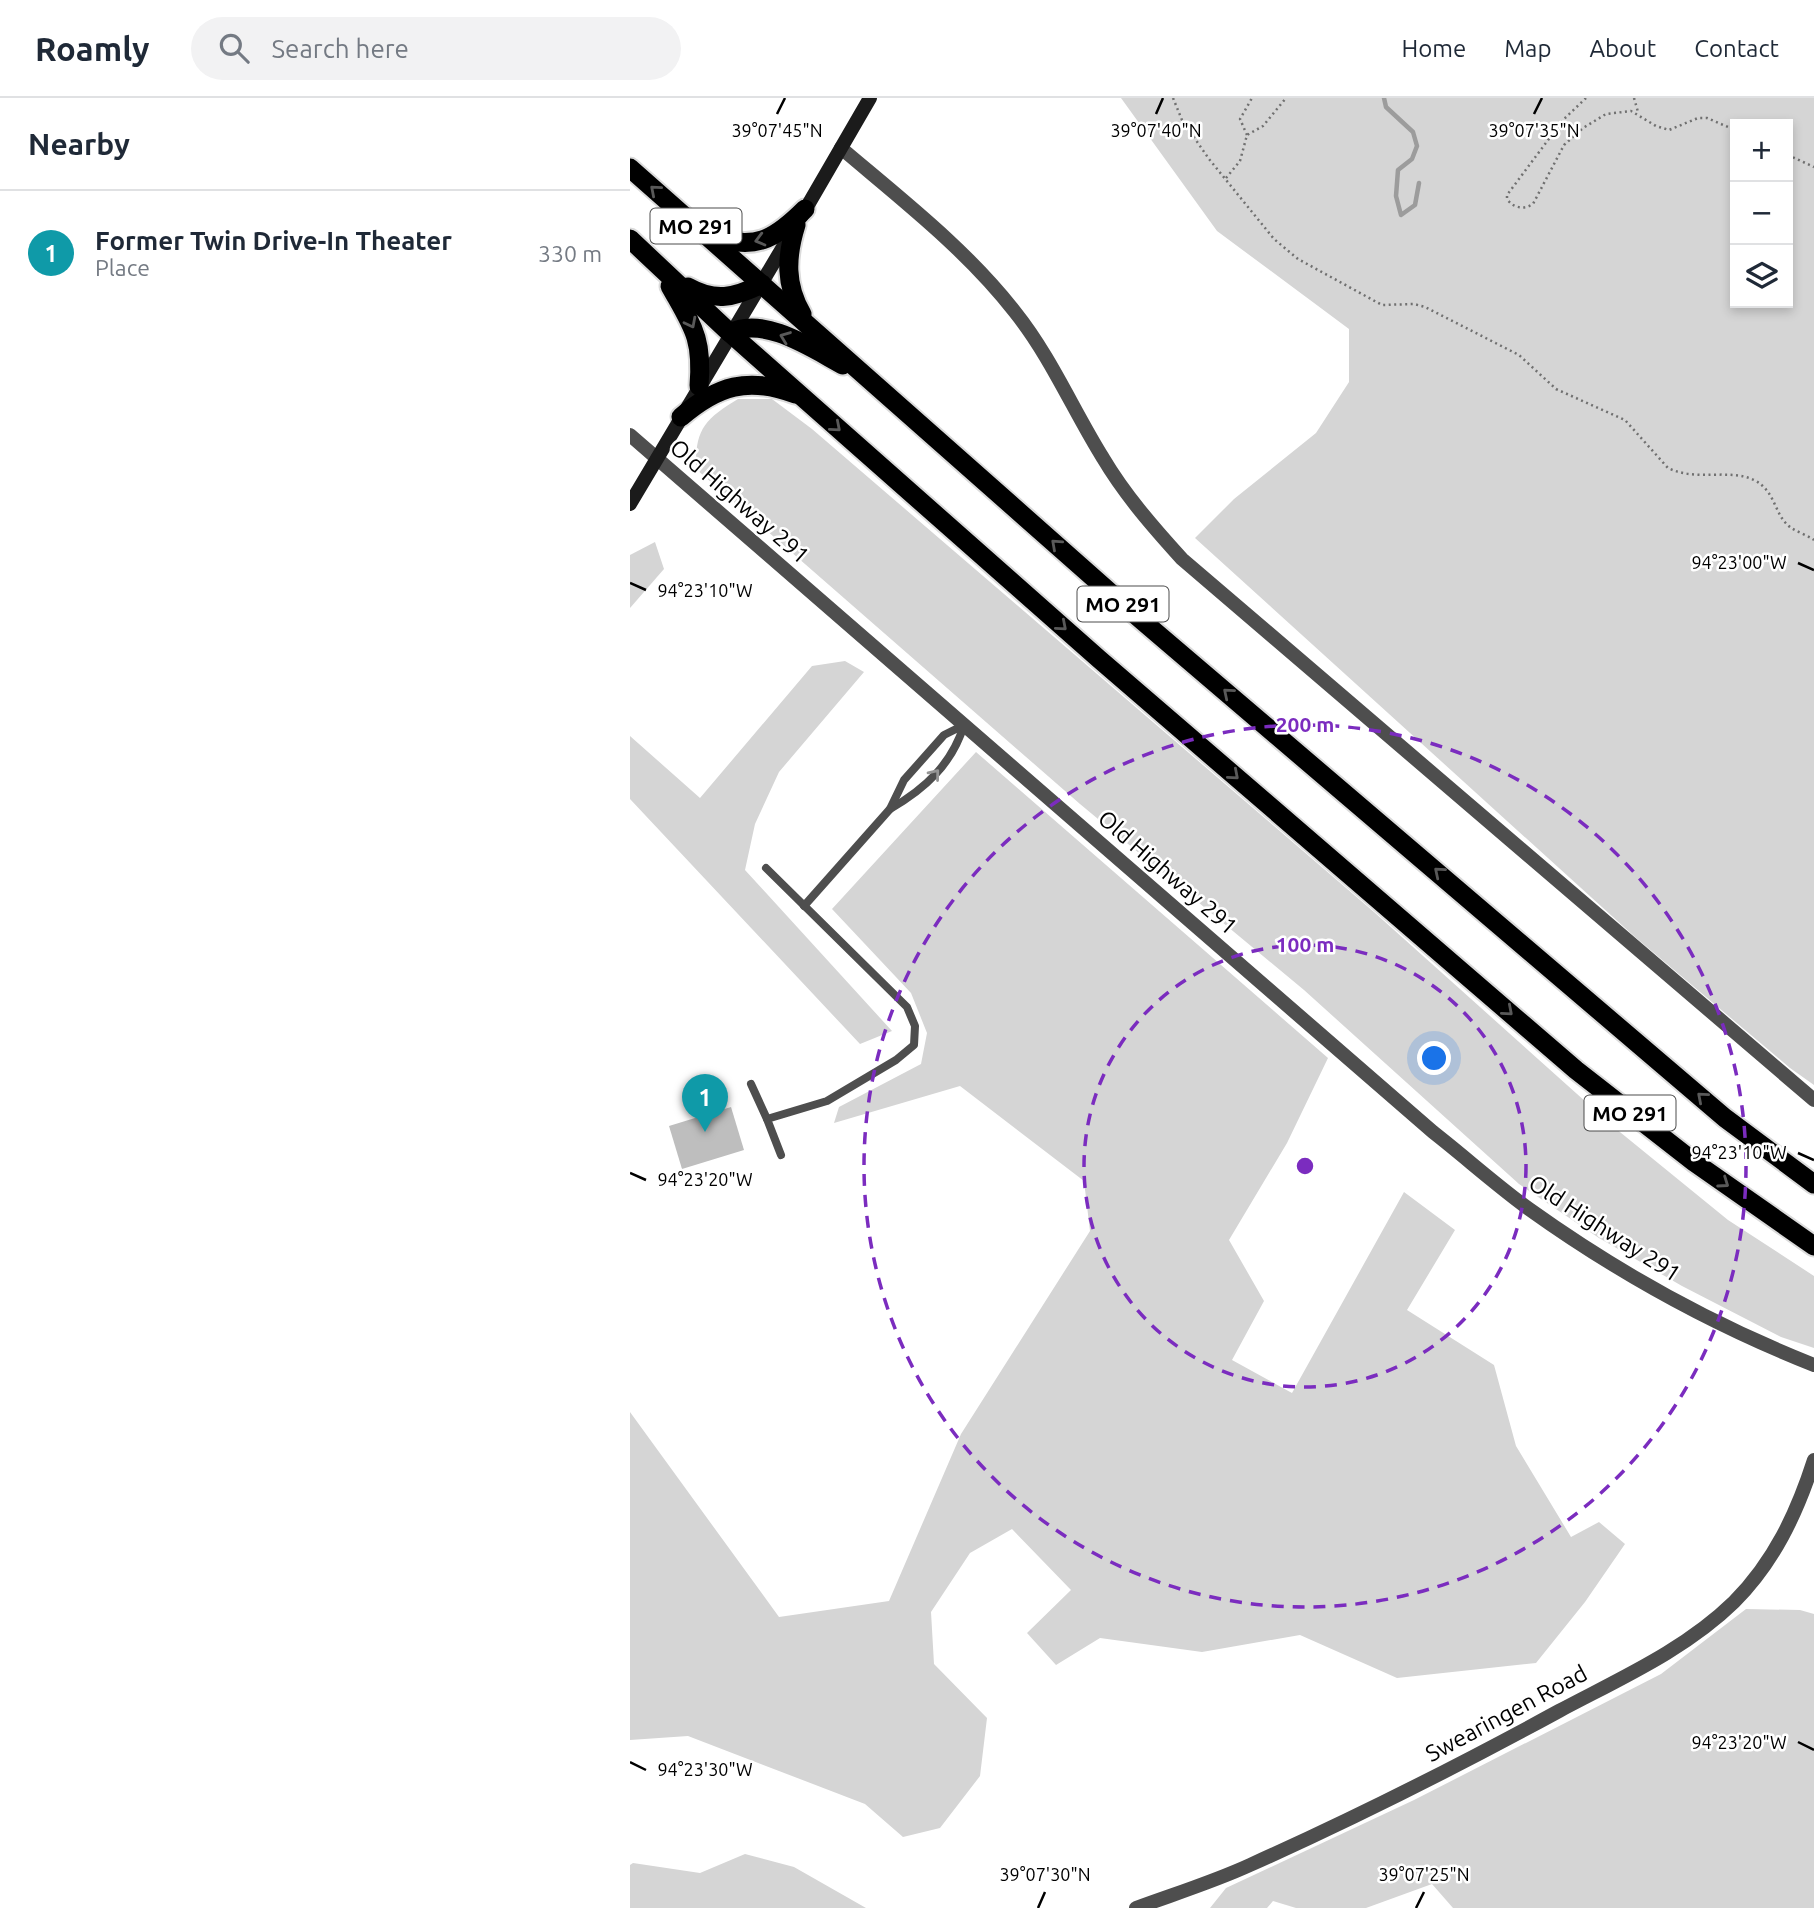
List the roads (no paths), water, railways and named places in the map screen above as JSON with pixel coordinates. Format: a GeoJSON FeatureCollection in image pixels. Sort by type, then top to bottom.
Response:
{"type":"FeatureCollection","features":[{"type":"Feature","properties":{"kind":"highway","name":"MO 291"},"geometry":{"type":"LineString","coordinates":[[630,168],[1139,618],[1725,1118],[1814,1184]]}},
{"type":"Feature","properties":{"kind":"highway"},"geometry":{"type":"LineString","coordinates":[[705,234],[740,243],[759,243],[783,231],[801,217]]}},
{"type":"Feature","properties":{"kind":"highway"},"geometry":{"type":"LineString","coordinates":[[801,217],[788,275],[792,296],[807,324]]}},
{"type":"Feature","properties":{"kind":"highway","name":"MO 291"},"geometry":{"type":"LineString","coordinates":[[630,239],[730,333],[1099,659],[1576,1070],[1694,1163],[1814,1246]]}},
{"type":"Feature","properties":{"kind":"highway"},"geometry":{"type":"LineString","coordinates":[[665,272],[704,296],[726,298],[762,284]]}},
{"type":"Feature","properties":{"kind":"highway"},"geometry":{"type":"LineString","coordinates":[[665,272],[695,329],[701,353],[699,386]]}},
{"type":"Feature","properties":{"kind":"highway"},"geometry":{"type":"LineString","coordinates":[[730,333],[751,328],[783,335],[868,378]]}},
{"type":"Feature","properties":{"kind":"highway"},"geometry":{"type":"LineString","coordinates":[[681,417],[706,396],[732,387],[757,385],[801,396]]}},
{"type":"Feature","properties":{"kind":"main road"},"geometry":{"type":"LineString","coordinates":[[630,504],[870,98]]}},
{"type":"Feature","properties":{"kind":"street"},"geometry":{"type":"LineString","coordinates":[[841,148],[941,233],[981,271],[1016,312],[1048,358],[1103,460],[1139,510],[1182,559],[1814,1100]]}},
{"type":"Feature","properties":{"kind":"street","name":"Old Highway 291"},"geometry":{"type":"LineString","coordinates":[[630,435],[1433,1132],[1528,1208],[1638,1280],[1707,1318],[1814,1365]]}},
{"type":"Feature","properties":{"kind":"street","name":"Swearingen Road"},"geometry":{"type":"LineString","coordinates":[[1136,1908],[1249,1866],[1481,1754],[1664,1655],[1732,1604],[1753,1581],[1787,1529],[1802,1498],[1814,1460]]}},
{"type":"Feature","properties":{"kind":"lane"},"geometry":{"type":"LineString","coordinates":[[804,906],[890,809],[904,780],[944,735],[964,725]]}},
{"type":"Feature","properties":{"kind":"lane"},"geometry":{"type":"LineString","coordinates":[[890,809],[922,791],[956,749],[964,725]]}},
{"type":"Feature","properties":{"kind":"lane"},"geometry":{"type":"LineString","coordinates":[[766,868],[907,1007],[915,1026],[914,1045],[896,1060],[827,1101],[767,1119]]}},
{"type":"Feature","properties":{"kind":"lane"},"geometry":{"type":"LineString","coordinates":[[751,1084],[780,1155]]}},
{"type":"Feature","properties":{"kind":"waterway"},"geometry":{"type":"LineString","coordinates":[[1384,98],[1386,107],[1413,132],[1417,146],[1412,159],[1398,170],[1396,196],[1401,215],[1415,205],[1419,183]]}},
{"type":"Feature","properties":{"kind":"place","name":"Former Twin Drive-In Theater"},"geometry":{"type":"Point","coordinates":[705,1132]}}]}
